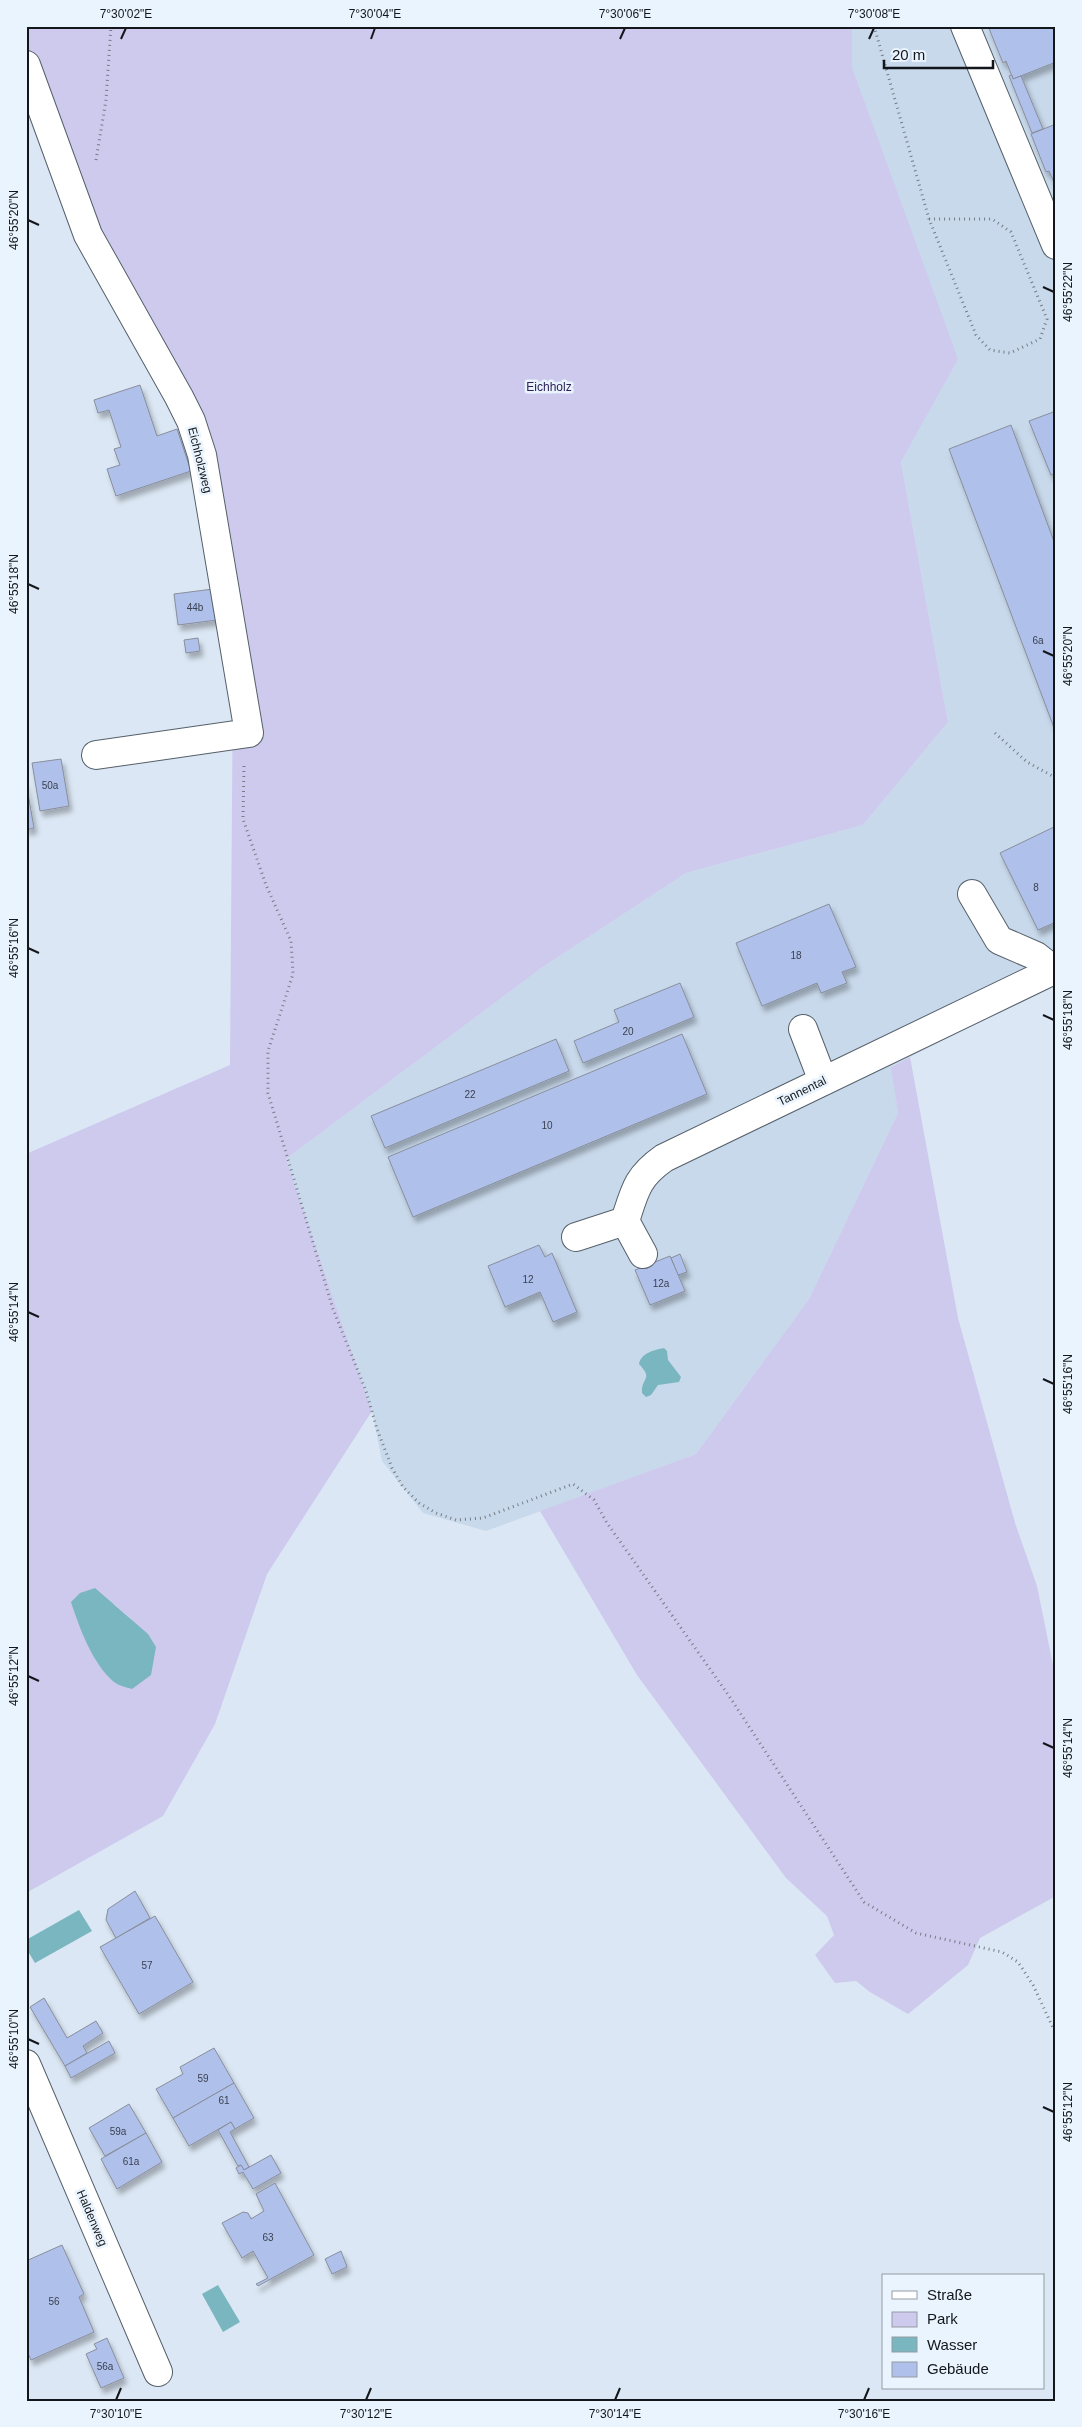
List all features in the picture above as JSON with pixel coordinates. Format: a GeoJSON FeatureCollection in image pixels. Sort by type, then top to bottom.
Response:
{"type":"FeatureCollection","features":[{"type":"Feature","properties":{"kind":"street"},"geometry":{"type":"LineString","coordinates":[[964,26],[1056,245]]}},
{"type":"Feature","properties":{"kind":"street","name":"Eichholzweg"},"geometry":{"type":"LineString","coordinates":[[26,65],[88,235],[191,422],[202,456],[250,733]]}},
{"type":"Feature","properties":{"kind":"street"},"geometry":{"type":"LineString","coordinates":[[96,755],[250,733]]}},
{"type":"Feature","properties":{"kind":"street"},"geometry":{"type":"LineString","coordinates":[[972,894],[999,940],[1036,956],[1055,969]]}},
{"type":"Feature","properties":{"kind":"street","name":"Tannental"},"geometry":{"type":"LineString","coordinates":[[625,1221],[636,1189],[647,1170],[664,1158],[1055,969]]}},
{"type":"Feature","properties":{"kind":"street"},"geometry":{"type":"LineString","coordinates":[[803,1030],[823,1080]]}},
{"type":"Feature","properties":{"kind":"street"},"geometry":{"type":"LineString","coordinates":[[576,1237],[625,1221],[643,1254]]}},
{"type":"Feature","properties":{"kind":"street","name":"Haldenweg"},"geometry":{"type":"LineString","coordinates":[[26,2064],[158,2372]]}},
{"type":"Feature","properties":{"kind":"path"},"geometry":{"type":"LineString","coordinates":[[95,165],[106,100],[111,26]]}},
{"type":"Feature","properties":{"kind":"path"},"geometry":{"type":"LineString","coordinates":[[874,26],[928,219],[976,335],[990,350],[1010,353],[1040,338],[1047,319],[1012,232],[992,219],[928,219]]}},
{"type":"Feature","properties":{"kind":"path"},"geometry":{"type":"LineString","coordinates":[[250,733],[243,776],[243,819],[266,885],[291,941],[293,974],[268,1051],[268,1093],[333,1309],[366,1391],[377,1429],[392,1468],[403,1487],[418,1503],[436,1513],[456,1520],[484,1518],[573,1484],[594,1500],[607,1523],[729,1696],[864,1902],[916,1933],[1002,1952],[1018,1962],[1033,1985],[1056,2034]]}},
{"type":"Feature","properties":{"kind":"path"},"geometry":{"type":"LineString","coordinates":[[995,733],[1027,762],[1056,778]]}},
{"type":"Feature","properties":{"kind":"shaded area"},"geometry":{"type":"Polygon","coordinates":[[[852,26],[1056,26],[1056,983],[892,1066],[898,1113],[809,1299],[696,1454],[486,1531],[423,1513],[382,1461],[372,1411],[286,1159],[540,969],[686,873],[863,825],[948,722],[901,462],[957,359],[852,67],[852,26]]]}},
{"type":"Feature","properties":{"kind":"green space","name":"Eichholz"},"geometry":{"type":"Polygon","coordinates":[[[26,26],[852,26],[852,67],[958,359],[901,462],[948,722],[863,825],[686,873],[540,969],[286,1159],[372,1411],[267,1574],[215,1724],[163,1816],[26,1893],[26,1154],[230,1065],[233,674],[190,427],[26,69],[26,26]],[[114,1604],[76,1617],[96,1661],[115,1683],[131,1619],[114,1604]]]}},
{"type":"Feature","properties":{"kind":"green space"},"geometry":{"type":"Polygon","coordinates":[[[910,1057],[958,1318],[1015,1523],[1037,1586],[1056,1680],[1056,1896],[980,1938],[968,1965],[908,2014],[870,1992],[856,1981],[835,1983],[815,1955],[834,1935],[827,1916],[786,1878],[637,1675],[540,1511],[696,1454],[809,1299],[898,1113],[891,1067],[910,1057]]]}},
{"type":"Feature","properties":{"kind":"water"},"geometry":{"type":"Polygon","coordinates":[[[664,1348],[667,1351],[668,1360],[681,1377],[679,1382],[658,1385],[651,1395],[646,1397],[642,1393],[642,1388],[646,1373],[639,1364],[640,1360],[648,1353],[664,1348]]]}},
{"type":"Feature","properties":{"kind":"water"},"geometry":{"type":"Polygon","coordinates":[[[95,1588],[148,1634],[156,1647],[151,1675],[132,1689],[116,1683],[106,1674],[93,1655],[78,1623],[71,1602],[80,1593],[95,1588]]]}},
{"type":"Feature","properties":{"kind":"water"},"geometry":{"type":"Polygon","coordinates":[[[79,1910],[92,1931],[35,1963],[26,1948],[26,1940],[79,1910]]]}},
{"type":"Feature","properties":{"kind":"water"},"geometry":{"type":"Polygon","coordinates":[[[218,2285],[240,2322],[223,2332],[202,2294],[218,2285]]]}},
{"type":"Feature","properties":{"kind":"building"},"geometry":{"type":"Polygon","coordinates":[[[988,26],[1056,26],[1056,62],[1013,79],[1006,61],[1003,63],[988,26]]]}},
{"type":"Feature","properties":{"kind":"building"},"geometry":{"type":"Polygon","coordinates":[[[1012,75],[1013,79],[1021,76],[1043,129],[1032,133],[1009,76],[1012,75]]]}},
{"type":"Feature","properties":{"kind":"building"},"geometry":{"type":"Polygon","coordinates":[[[1056,124],[1056,187],[1049,171],[1046,172],[1031,134],[1056,124]]]}},
{"type":"Feature","properties":{"kind":"building"},"geometry":{"type":"Polygon","coordinates":[[[140,385],[157,436],[177,429],[191,471],[116,496],[107,469],[120,465],[114,449],[121,447],[109,410],[98,413],[94,400],[140,385]]]}},
{"type":"Feature","properties":{"kind":"building"},"geometry":{"type":"Polygon","coordinates":[[[1056,411],[1056,474],[1051,475],[1029,421],[1056,411]]]}},
{"type":"Feature","properties":{"kind":"building"},"geometry":{"type":"Polygon","coordinates":[[[1011,425],[1056,547],[1056,733],[949,449],[1011,425]]]}},
{"type":"Feature","properties":{"kind":"building"},"geometry":{"type":"Polygon","coordinates":[[[213,589],[217,620],[178,625],[174,594],[213,589]]]}},
{"type":"Feature","properties":{"kind":"building"},"geometry":{"type":"Polygon","coordinates":[[[198,638],[200,651],[186,653],[184,640],[198,638]]]}},
{"type":"Feature","properties":{"kind":"building"},"geometry":{"type":"Polygon","coordinates":[[[61,759],[69,806],[40,811],[32,763],[61,759]]]}},
{"type":"Feature","properties":{"kind":"building"},"geometry":{"type":"Polygon","coordinates":[[[26,782],[34,828],[26,830],[26,782]]]}},
{"type":"Feature","properties":{"kind":"building"},"geometry":{"type":"Polygon","coordinates":[[[1056,826],[1056,922],[1038,930],[1000,853],[1056,826]]]}},
{"type":"Feature","properties":{"kind":"building"},"geometry":{"type":"Polygon","coordinates":[[[829,904],[856,967],[842,972],[847,983],[821,993],[817,983],[762,1006],[736,943],[829,904]]]}},
{"type":"Feature","properties":{"kind":"building"},"geometry":{"type":"Polygon","coordinates":[[[680,983],[694,1017],[583,1063],[574,1041],[619,1022],[614,1010],[680,983]]]}},
{"type":"Feature","properties":{"kind":"building"},"geometry":{"type":"Polygon","coordinates":[[[682,1034],[707,1094],[413,1217],[388,1157],[682,1034]]]}},
{"type":"Feature","properties":{"kind":"building"},"geometry":{"type":"Polygon","coordinates":[[[556,1039],[569,1071],[385,1148],[371,1116],[556,1039]]]}},
{"type":"Feature","properties":{"kind":"building"},"geometry":{"type":"Polygon","coordinates":[[[539,1245],[545,1257],[552,1253],[577,1312],[553,1322],[540,1292],[505,1307],[488,1266],[539,1245]]]}},
{"type":"Feature","properties":{"kind":"building"},"geometry":{"type":"Polygon","coordinates":[[[680,1254],[687,1272],[678,1275],[671,1258],[680,1254]]]}},
{"type":"Feature","properties":{"kind":"building"},"geometry":{"type":"Polygon","coordinates":[[[670,1256],[685,1291],[650,1305],[635,1270],[670,1256]]]}},
{"type":"Feature","properties":{"kind":"building"},"geometry":{"type":"Polygon","coordinates":[[[135,1891],[150,1918],[116,1938],[106,1920],[108,1909],[135,1891]]]}},
{"type":"Feature","properties":{"kind":"building"},"geometry":{"type":"Polygon","coordinates":[[[155,1916],[193,1982],[139,2014],[100,1947],[155,1916]]]}},
{"type":"Feature","properties":{"kind":"building"},"geometry":{"type":"Polygon","coordinates":[[[44,1998],[67,2038],[96,2021],[103,2033],[83,2046],[87,2053],[65,2066],[30,2007],[44,1998]]]}},
{"type":"Feature","properties":{"kind":"building"},"geometry":{"type":"Polygon","coordinates":[[[109,2041],[115,2053],[71,2078],[65,2066],[109,2041]]]}},
{"type":"Feature","properties":{"kind":"building"},"geometry":{"type":"Polygon","coordinates":[[[214,2048],[234,2083],[173,2118],[156,2089],[183,2074],[180,2067],[214,2048]]]}},
{"type":"Feature","properties":{"kind":"building"},"geometry":{"type":"Polygon","coordinates":[[[234,2083],[254,2118],[235,2129],[231,2122],[189,2146],[173,2118],[234,2083]]]}},
{"type":"Feature","properties":{"kind":"building"},"geometry":{"type":"Polygon","coordinates":[[[129,2104],[146,2133],[105,2156],[89,2128],[129,2104]]]}},
{"type":"Feature","properties":{"kind":"building"},"geometry":{"type":"Polygon","coordinates":[[[231,2122],[235,2129],[230,2132],[249,2167],[244,2170],[241,2165],[238,2166],[218,2130],[231,2122]]]}},
{"type":"Feature","properties":{"kind":"building"},"geometry":{"type":"Polygon","coordinates":[[[146,2133],[162,2162],[117,2189],[101,2159],[146,2133]]]}},
{"type":"Feature","properties":{"kind":"building"},"geometry":{"type":"Polygon","coordinates":[[[271,2155],[281,2173],[253,2189],[243,2172],[239,2174],[236,2168],[241,2165],[244,2170],[271,2155]]]}},
{"type":"Feature","properties":{"kind":"building"},"geometry":{"type":"Polygon","coordinates":[[[275,2183],[314,2255],[258,2286],[256,2284],[268,2278],[253,2251],[242,2258],[222,2223],[243,2212],[248,2213],[251,2219],[264,2211],[256,2194],[275,2183]]]}},
{"type":"Feature","properties":{"kind":"building"},"geometry":{"type":"Polygon","coordinates":[[[62,2245],[84,2294],[79,2297],[94,2332],[31,2360],[26,2349],[26,2304],[28,2303],[26,2261],[62,2245]]]}},
{"type":"Feature","properties":{"kind":"building"},"geometry":{"type":"Polygon","coordinates":[[[341,2251],[347,2267],[332,2274],[325,2259],[341,2251]]]}},
{"type":"Feature","properties":{"kind":"building"},"geometry":{"type":"Polygon","coordinates":[[[107,2338],[124,2378],[101,2388],[86,2354],[97,2349],[94,2344],[107,2338]]]}}]}
